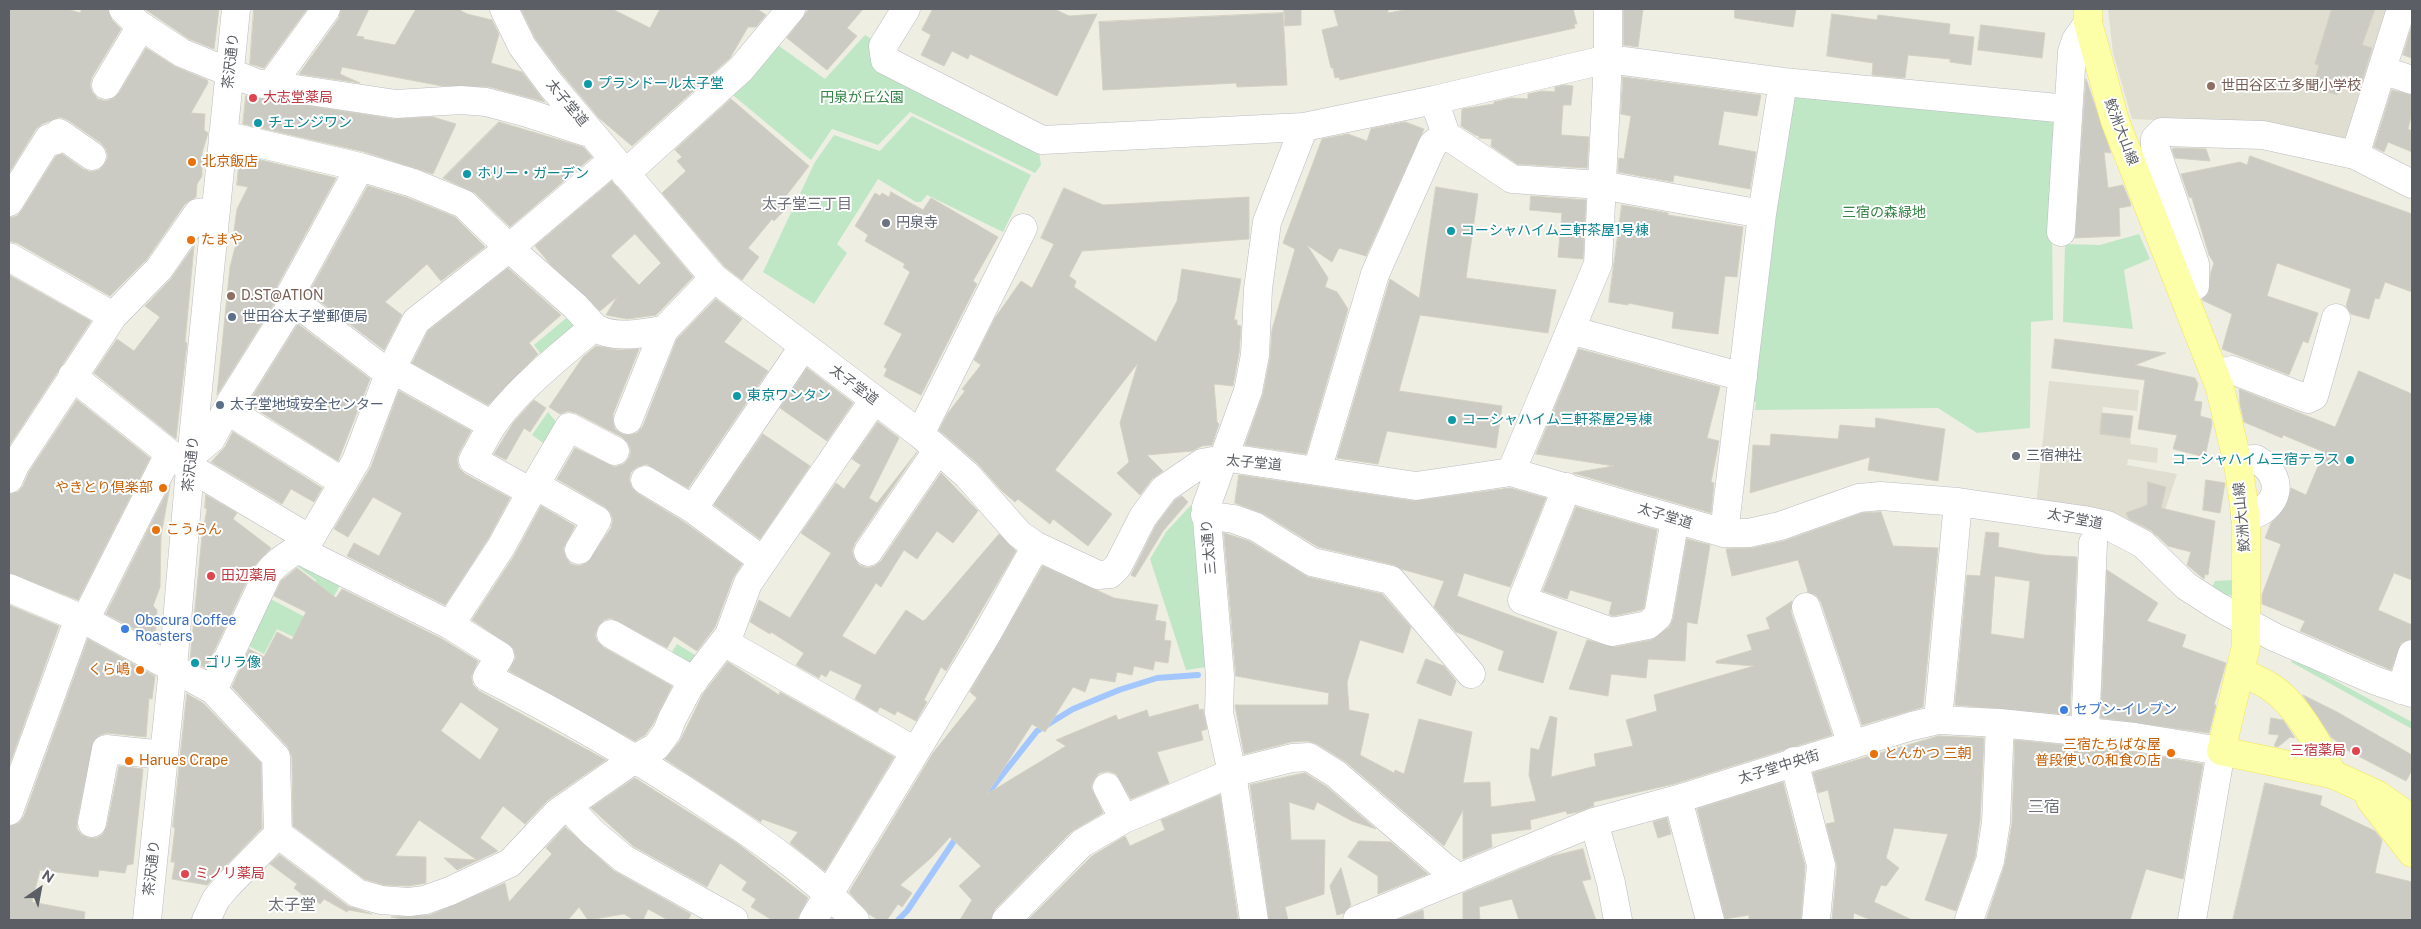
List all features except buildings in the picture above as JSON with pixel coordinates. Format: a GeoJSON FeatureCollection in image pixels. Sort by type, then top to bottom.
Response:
{"type":"FeatureCollection","features":[{"type":"Feature","properties":{"kind":"main road","name":"鮫洲大山線"},"geometry":{"type":"LineString","coordinates":[[2088,16],[2115,121],[2215,374],[2237,460],[2245,517],[2246,646],[2221,751]]}},
{"type":"Feature","properties":{"kind":"main road"},"geometry":{"type":"LineString","coordinates":[[2240,672],[2272,688],[2288,702],[2322,751],[2332,774]]}},
{"type":"Feature","properties":{"kind":"main road"},"geometry":{"type":"LineString","coordinates":[[2221,751],[2332,774],[2378,795],[2412,819]]}},
{"type":"Feature","properties":{"kind":"main road"},"geometry":{"type":"LineString","coordinates":[[2362,788],[2378,812],[2412,853]]}},
{"type":"Feature","properties":{"kind":"street","name":"茶沢通り"},"geometry":{"type":"LineString","coordinates":[[147,920],[173,668],[184,459],[216,211],[236,9]]}},
{"type":"Feature","properties":{"kind":"street"},"geometry":{"type":"LineString","coordinates":[[271,85],[326,9]]}},
{"type":"Feature","properties":{"kind":"street","name":"太子堂道"},"geometry":{"type":"LineString","coordinates":[[504,9],[522,46],[619,167],[714,278],[929,443],[967,476],[1020,534],[1036,546],[1098,574],[1110,574],[1118,566],[1143,517],[1164,488],[1202,463],[1222,459],[1249,460],[1317,470],[1364,480],[1416,486],[1511,472],[1724,533],[1749,533],[1780,526],[1868,496],[1958,502],[2055,515],[2107,525],[2143,544],[2186,586],[2217,606],[2299,649],[2407,691]]}},
{"type":"Feature","properties":{"kind":"street"},"geometry":{"type":"LineString","coordinates":[[906,9],[883,46],[885,60],[1042,140],[1304,127],[1434,100],[1608,59],[1783,82],[2068,109]]}},
{"type":"Feature","properties":{"kind":"street"},"geometry":{"type":"LineString","coordinates":[[1511,472],[1598,264],[1608,59],[1608,9]]}},
{"type":"Feature","properties":{"kind":"street"},"geometry":{"type":"LineString","coordinates":[[2355,155],[2401,9]]}},
{"type":"Feature","properties":{"kind":"street"},"geometry":{"type":"LineString","coordinates":[[213,690],[268,573],[276,563],[305,543],[356,461],[390,372],[416,321],[508,248],[619,167],[741,70],[788,12]]}},
{"type":"Feature","properties":{"kind":"street"},"geometry":{"type":"LineString","coordinates":[[106,85],[134,16],[182,53],[256,83],[396,104],[461,100],[486,102],[586,132],[589,130]]}},
{"type":"Feature","properties":{"kind":"street"},"geometry":{"type":"LineString","coordinates":[[2061,232],[2072,52],[2088,16]]}},
{"type":"Feature","properties":{"kind":"street"},"geometry":{"type":"LineString","coordinates":[[2382,70],[2412,80]]}},
{"type":"Feature","properties":{"kind":"street"},"geometry":{"type":"LineString","coordinates":[[1724,533],[1762,214],[1783,82]]}},
{"type":"Feature","properties":{"kind":"street"},"geometry":{"type":"LineString","coordinates":[[1434,100],[1446,135],[1512,179],[1601,185],[1762,214]]}},
{"type":"Feature","properties":{"kind":"street","name":"三太通り"},"geometry":{"type":"LineString","coordinates":[[1254,920],[1232,773],[1219,713],[1220,676],[1205,515],[1207,500],[1248,391],[1255,355],[1258,289],[1267,222],[1304,127]]}},
{"type":"Feature","properties":{"kind":"street"},"geometry":{"type":"LineString","coordinates":[[2183,292],[2195,286],[2195,264],[2155,147],[2155,138],[2162,132],[2263,135],[2355,155],[2412,184]]}},
{"type":"Feature","properties":{"kind":"street"},"geometry":{"type":"LineString","coordinates":[[9,202],[49,138],[54,141],[59,133],[92,156]]}},
{"type":"Feature","properties":{"kind":"street"},"geometry":{"type":"LineString","coordinates":[[223,135],[360,167],[413,183],[464,204],[508,248],[575,306],[594,327],[604,334],[626,335],[664,330]]}},
{"type":"Feature","properties":{"kind":"street"},"geometry":{"type":"LineString","coordinates":[[1317,470],[1375,274],[1433,144],[1446,135]]}},
{"type":"Feature","properties":{"kind":"street"},"geometry":{"type":"LineString","coordinates":[[360,167],[291,293],[294,301],[390,372],[492,425]]}},
{"type":"Feature","properties":{"kind":"street"},"geometry":{"type":"LineString","coordinates":[[9,478],[15,465],[72,376],[114,316],[159,269],[198,212],[216,211]]}},
{"type":"Feature","properties":{"kind":"street"},"geometry":{"type":"LineString","coordinates":[[868,552],[929,443],[1023,228]]}},
{"type":"Feature","properties":{"kind":"street"},"geometry":{"type":"LineString","coordinates":[[9,257],[114,316]]}},
{"type":"Feature","properties":{"kind":"street"},"geometry":{"type":"LineString","coordinates":[[628,420],[664,330],[714,278]]}},
{"type":"Feature","properties":{"kind":"street"},"geometry":{"type":"LineString","coordinates":[[9,812],[82,619],[184,459],[211,439],[226,410],[294,301]]}},
{"type":"Feature","properties":{"kind":"street"},"geometry":{"type":"LineString","coordinates":[[2215,374],[2232,370],[2308,400],[2314,396],[2336,318]]}},
{"type":"Feature","properties":{"kind":"street"},"geometry":{"type":"LineString","coordinates":[[579,550],[597,520],[473,460],[492,425],[559,356],[594,327]]}},
{"type":"Feature","properties":{"kind":"street"},"geometry":{"type":"LineString","coordinates":[[1571,329],[1743,377]]}},
{"type":"Feature","properties":{"kind":"street"},"geometry":{"type":"LineString","coordinates":[[694,509],[803,347]]}},
{"type":"Feature","properties":{"kind":"street"},"geometry":{"type":"LineString","coordinates":[[72,376],[184,459],[305,543]]}},
{"type":"Feature","properties":{"kind":"street"},"geometry":{"type":"LineString","coordinates":[[278,834],[357,893],[381,900],[409,902],[425,900],[450,892],[510,863],[557,813],[636,758],[656,748],[668,732],[676,710],[694,681],[729,635],[748,583],[762,560],[874,400]]}},
{"type":"Feature","properties":{"kind":"street"},"geometry":{"type":"LineString","coordinates":[[226,410],[343,482]]}},
{"type":"Feature","properties":{"kind":"street"},"geometry":{"type":"LineString","coordinates":[[450,625],[501,547],[569,427],[615,451]]}},
{"type":"Feature","properties":{"kind":"street"},"geometry":{"type":"LineString","coordinates":[[646,480],[694,509],[762,560]]}},
{"type":"Feature","properties":{"kind":"street"},"geometry":{"type":"LineString","coordinates":[[1567,487],[1522,600],[1612,632],[1648,626],[1658,616],[1675,519]]}},
{"type":"Feature","properties":{"kind":"street"},"geometry":{"type":"LineString","coordinates":[[1938,720],[1958,502]]}},
{"type":"Feature","properties":{"kind":"street"},"geometry":{"type":"LineString","coordinates":[[1205,515],[1234,518],[1256,527],[1312,562],[1391,580],[1471,674]]}},
{"type":"Feature","properties":{"kind":"street"},"geometry":{"type":"LineString","coordinates":[[305,543],[305,553],[450,625],[500,656],[487,677],[636,758],[768,845],[830,894],[854,920]]}},
{"type":"Feature","properties":{"kind":"street"},"geometry":{"type":"LineString","coordinates":[[2085,732],[2093,543]]}},
{"type":"Feature","properties":{"kind":"street"},"geometry":{"type":"LineString","coordinates":[[813,920],[987,634],[1036,546]]}},
{"type":"Feature","properties":{"kind":"street"},"geometry":{"type":"LineString","coordinates":[[9,588],[82,619],[213,690],[276,757],[278,834],[216,899],[206,920]]}},
{"type":"Feature","properties":{"kind":"street"},"geometry":{"type":"LineString","coordinates":[[1806,607],[1852,745]]}},
{"type":"Feature","properties":{"kind":"street"},"geometry":{"type":"LineString","coordinates":[[611,634],[694,681]]}},
{"type":"Feature","properties":{"kind":"street"},"geometry":{"type":"LineString","coordinates":[[724,642],[915,751]]}},
{"type":"Feature","properties":{"kind":"street"},"geometry":{"type":"LineString","coordinates":[[2407,691],[2412,654]]}},
{"type":"Feature","properties":{"kind":"street","name":"太子堂中央街"},"geometry":{"type":"LineString","coordinates":[[1357,920],[1594,822],[1678,799],[1794,761],[1938,720],[2000,723],[2085,732],[2221,751]]}},
{"type":"Feature","properties":{"kind":"street"},"geometry":{"type":"LineString","coordinates":[[1968,920],[1990,861],[1996,822],[2000,723]]}},
{"type":"Feature","properties":{"kind":"street"},"geometry":{"type":"LineString","coordinates":[[92,823],[106,749],[164,755]]}},
{"type":"Feature","properties":{"kind":"street"},"geometry":{"type":"LineString","coordinates":[[2192,920],[2221,751]]}},
{"type":"Feature","properties":{"kind":"street"},"geometry":{"type":"LineString","coordinates":[[1006,920],[1082,843],[1124,819],[1232,773],[1292,758],[1309,757],[1336,774],[1444,868],[1459,878]]}},
{"type":"Feature","properties":{"kind":"street"},"geometry":{"type":"LineString","coordinates":[[1794,761],[1821,865],[1816,920]]}},
{"type":"Feature","properties":{"kind":"street"},"geometry":{"type":"LineString","coordinates":[[1107,787],[1124,819]]}},
{"type":"Feature","properties":{"kind":"street"},"geometry":{"type":"LineString","coordinates":[[1678,799],[1710,920]]}},
{"type":"Feature","properties":{"kind":"street"},"geometry":{"type":"LineString","coordinates":[[566,806],[593,833],[624,859],[734,920]]}},
{"type":"Feature","properties":{"kind":"street"},"geometry":{"type":"LineString","coordinates":[[1594,822],[1618,920]]}},
{"type":"Feature","properties":{"kind":"shaded area","name":"世田谷区立多聞小学校"},"geometry":{"type":"Polygon","coordinates":[[[2108,9],[2393,9],[2352,141],[2265,125],[2132,119],[2113,53],[2108,9]]]}},
{"type":"Feature","properties":{"kind":"shaded area"},"geometry":{"type":"Polygon","coordinates":[[[2049,381],[2139,390],[2137,411],[2103,407],[2100,434],[2130,438],[2131,444],[2158,448],[2157,463],[2128,459],[2127,465],[2177,474],[2154,543],[2036,506],[2049,381]]]}},
{"type":"Feature","properties":{"kind":"green space","name":"円泉が丘公園"},"geometry":{"type":"Polygon","coordinates":[[[865,35],[1038,144],[1041,165],[1035,173],[910,112],[878,145],[832,129],[811,160],[728,91],[775,43],[825,79],[865,35]]]}},
{"type":"Feature","properties":{"kind":"green space","name":"三宿の森緑地"},"geometry":{"type":"Polygon","coordinates":[[[1792,93],[2051,117],[2059,127],[2052,222],[2053,320],[2031,322],[2030,428],[1977,433],[1938,408],[1755,410],[1756,402],[1751,402],[1792,93]]]}},
{"type":"Feature","properties":{"kind":"green space"},"geometry":{"type":"Polygon","coordinates":[[[912,116],[1031,175],[1003,232],[927,195],[921,202],[916,202],[878,179],[837,244],[847,253],[814,304],[763,272],[815,162],[834,135],[880,151],[912,116]]]}},
{"type":"Feature","properties":{"kind":"green space"},"geometry":{"type":"Polygon","coordinates":[[[2139,234],[2150,259],[2124,270],[2133,329],[2063,322],[2065,244],[2100,245],[2139,234]]]}},
{"type":"Feature","properties":{"kind":"green space"},"geometry":{"type":"Polygon","coordinates":[[[570,315],[579,323],[544,358],[534,345],[570,315]]]}},
{"type":"Feature","properties":{"kind":"green space"},"geometry":{"type":"Polygon","coordinates":[[[548,412],[561,428],[549,447],[532,435],[548,412]]]}},
{"type":"Feature","properties":{"kind":"green space"},"geometry":{"type":"Polygon","coordinates":[[[1191,505],[1213,666],[1186,670],[1150,559],[1166,532],[1191,505]]]}},
{"type":"Feature","properties":{"kind":"green space"},"geometry":{"type":"Polygon","coordinates":[[[293,563],[344,578],[333,598],[313,587],[316,580],[293,563]]]}},
{"type":"Feature","properties":{"kind":"green space"},"geometry":{"type":"Polygon","coordinates":[[[2233,580],[2235,596],[2209,593],[2215,581],[2233,580]]]}},
{"type":"Feature","properties":{"kind":"green space"},"geometry":{"type":"Polygon","coordinates":[[[265,596],[320,625],[310,645],[277,629],[264,654],[243,643],[265,596]]]}},
{"type":"Feature","properties":{"kind":"green space"},"geometry":{"type":"Polygon","coordinates":[[[677,644],[700,658],[688,674],[666,662],[677,644]]]}},
{"type":"Feature","properties":{"kind":"green space"},"geometry":{"type":"Polygon","coordinates":[[[2293,658],[2412,722],[2412,729],[2291,662],[2293,658]]]}},
{"type":"Feature","properties":{"kind":"waterway"},"geometry":{"type":"LineString","coordinates":[[984,798],[1037,731],[1073,709],[1119,690],[1157,678],[1198,675]]}},
{"type":"Feature","properties":{"kind":"waterway"},"geometry":{"type":"LineString","coordinates":[[898,920],[907,911],[958,835]]}},
{"type":"Feature","properties":{"kind":"place","name":"プランドール太子堂"},"geometry":{"type":"Point","coordinates":[588,84]}},
{"type":"Feature","properties":{"kind":"place","name":"世田谷区立多聞小学校"},"geometry":{"type":"Point","coordinates":[2211,86]}},
{"type":"Feature","properties":{"kind":"place","name":"大志堂薬局"},"geometry":{"type":"Point","coordinates":[253,98]}},
{"type":"Feature","properties":{"kind":"place","name":"チェンジワン"},"geometry":{"type":"Point","coordinates":[258,123]}},
{"type":"Feature","properties":{"kind":"place","name":"北京飯店"},"geometry":{"type":"Point","coordinates":[192,162]}},
{"type":"Feature","properties":{"kind":"place","name":"ホリー・ガーデン"},"geometry":{"type":"Point","coordinates":[467,174]}},
{"type":"Feature","properties":{"kind":"place","name":"円泉寺"},"geometry":{"type":"Point","coordinates":[886,223]}},
{"type":"Feature","properties":{"kind":"place","name":"コーシャハイム三軒茶屋1号棟"},"geometry":{"type":"Point","coordinates":[1451,231]}},
{"type":"Feature","properties":{"kind":"place","name":"たまや"},"geometry":{"type":"Point","coordinates":[191,240]}},
{"type":"Feature","properties":{"kind":"place","name":"D.ST@ATION"},"geometry":{"type":"Point","coordinates":[231,296]}},
{"type":"Feature","properties":{"kind":"place","name":"世田谷太子堂郵便局"},"geometry":{"type":"Point","coordinates":[232,317]}},
{"type":"Feature","properties":{"kind":"place","name":"東京ワンタン"},"geometry":{"type":"Point","coordinates":[737,396]}},
{"type":"Feature","properties":{"kind":"place","name":"太子堂地域安全センター"},"geometry":{"type":"Point","coordinates":[220,405]}},
{"type":"Feature","properties":{"kind":"place","name":"コーシャハイム三軒茶屋2号棟"},"geometry":{"type":"Point","coordinates":[1452,420]}},
{"type":"Feature","properties":{"kind":"place","name":"三宿神社"},"geometry":{"type":"Point","coordinates":[2016,456]}},
{"type":"Feature","properties":{"kind":"place","name":"コーシャハイム三宿テラス"},"geometry":{"type":"Point","coordinates":[2350,460]}},
{"type":"Feature","properties":{"kind":"place","name":"やきとり倶楽部"},"geometry":{"type":"Point","coordinates":[163,488]}},
{"type":"Feature","properties":{"kind":"place","name":"こうらん"},"geometry":{"type":"Point","coordinates":[156,530]}},
{"type":"Feature","properties":{"kind":"place","name":"田辺薬局"},"geometry":{"type":"Point","coordinates":[211,576]}},
{"type":"Feature","properties":{"kind":"place","name":"Obscura Coffee Roasters"},"geometry":{"type":"Point","coordinates":[125,629]}},
{"type":"Feature","properties":{"kind":"place","name":"ゴリラ像"},"geometry":{"type":"Point","coordinates":[195,663]}},
{"type":"Feature","properties":{"kind":"place","name":"くら嶋"},"geometry":{"type":"Point","coordinates":[140,670]}},
{"type":"Feature","properties":{"kind":"place","name":"セブン-イレブン"},"geometry":{"type":"Point","coordinates":[2064,710]}},
{"type":"Feature","properties":{"kind":"place","name":"三宿薬局"},"geometry":{"type":"Point","coordinates":[2356,751]}},
{"type":"Feature","properties":{"kind":"place","name":"三宿たちばな屋 普段使いの和食の店"},"geometry":{"type":"Point","coordinates":[2171,753]}},
{"type":"Feature","properties":{"kind":"place","name":"とんかつ 三朝"},"geometry":{"type":"Point","coordinates":[1874,754]}},
{"type":"Feature","properties":{"kind":"place","name":"Harues Crape"},"geometry":{"type":"Point","coordinates":[129,761]}},
{"type":"Feature","properties":{"kind":"place","name":"ミノリ薬局"},"geometry":{"type":"Point","coordinates":[185,874]}},
{"type":"Feature","properties":{"kind":"district","name":"太子堂三丁目"},"geometry":{"type":"Point","coordinates":[807,204]}},
{"type":"Feature","properties":{"kind":"district","name":"三宿"},"geometry":{"type":"Point","coordinates":[2044,807]}},
{"type":"Feature","properties":{"kind":"district","name":"太子堂"},"geometry":{"type":"Point","coordinates":[292,905]}}]}
